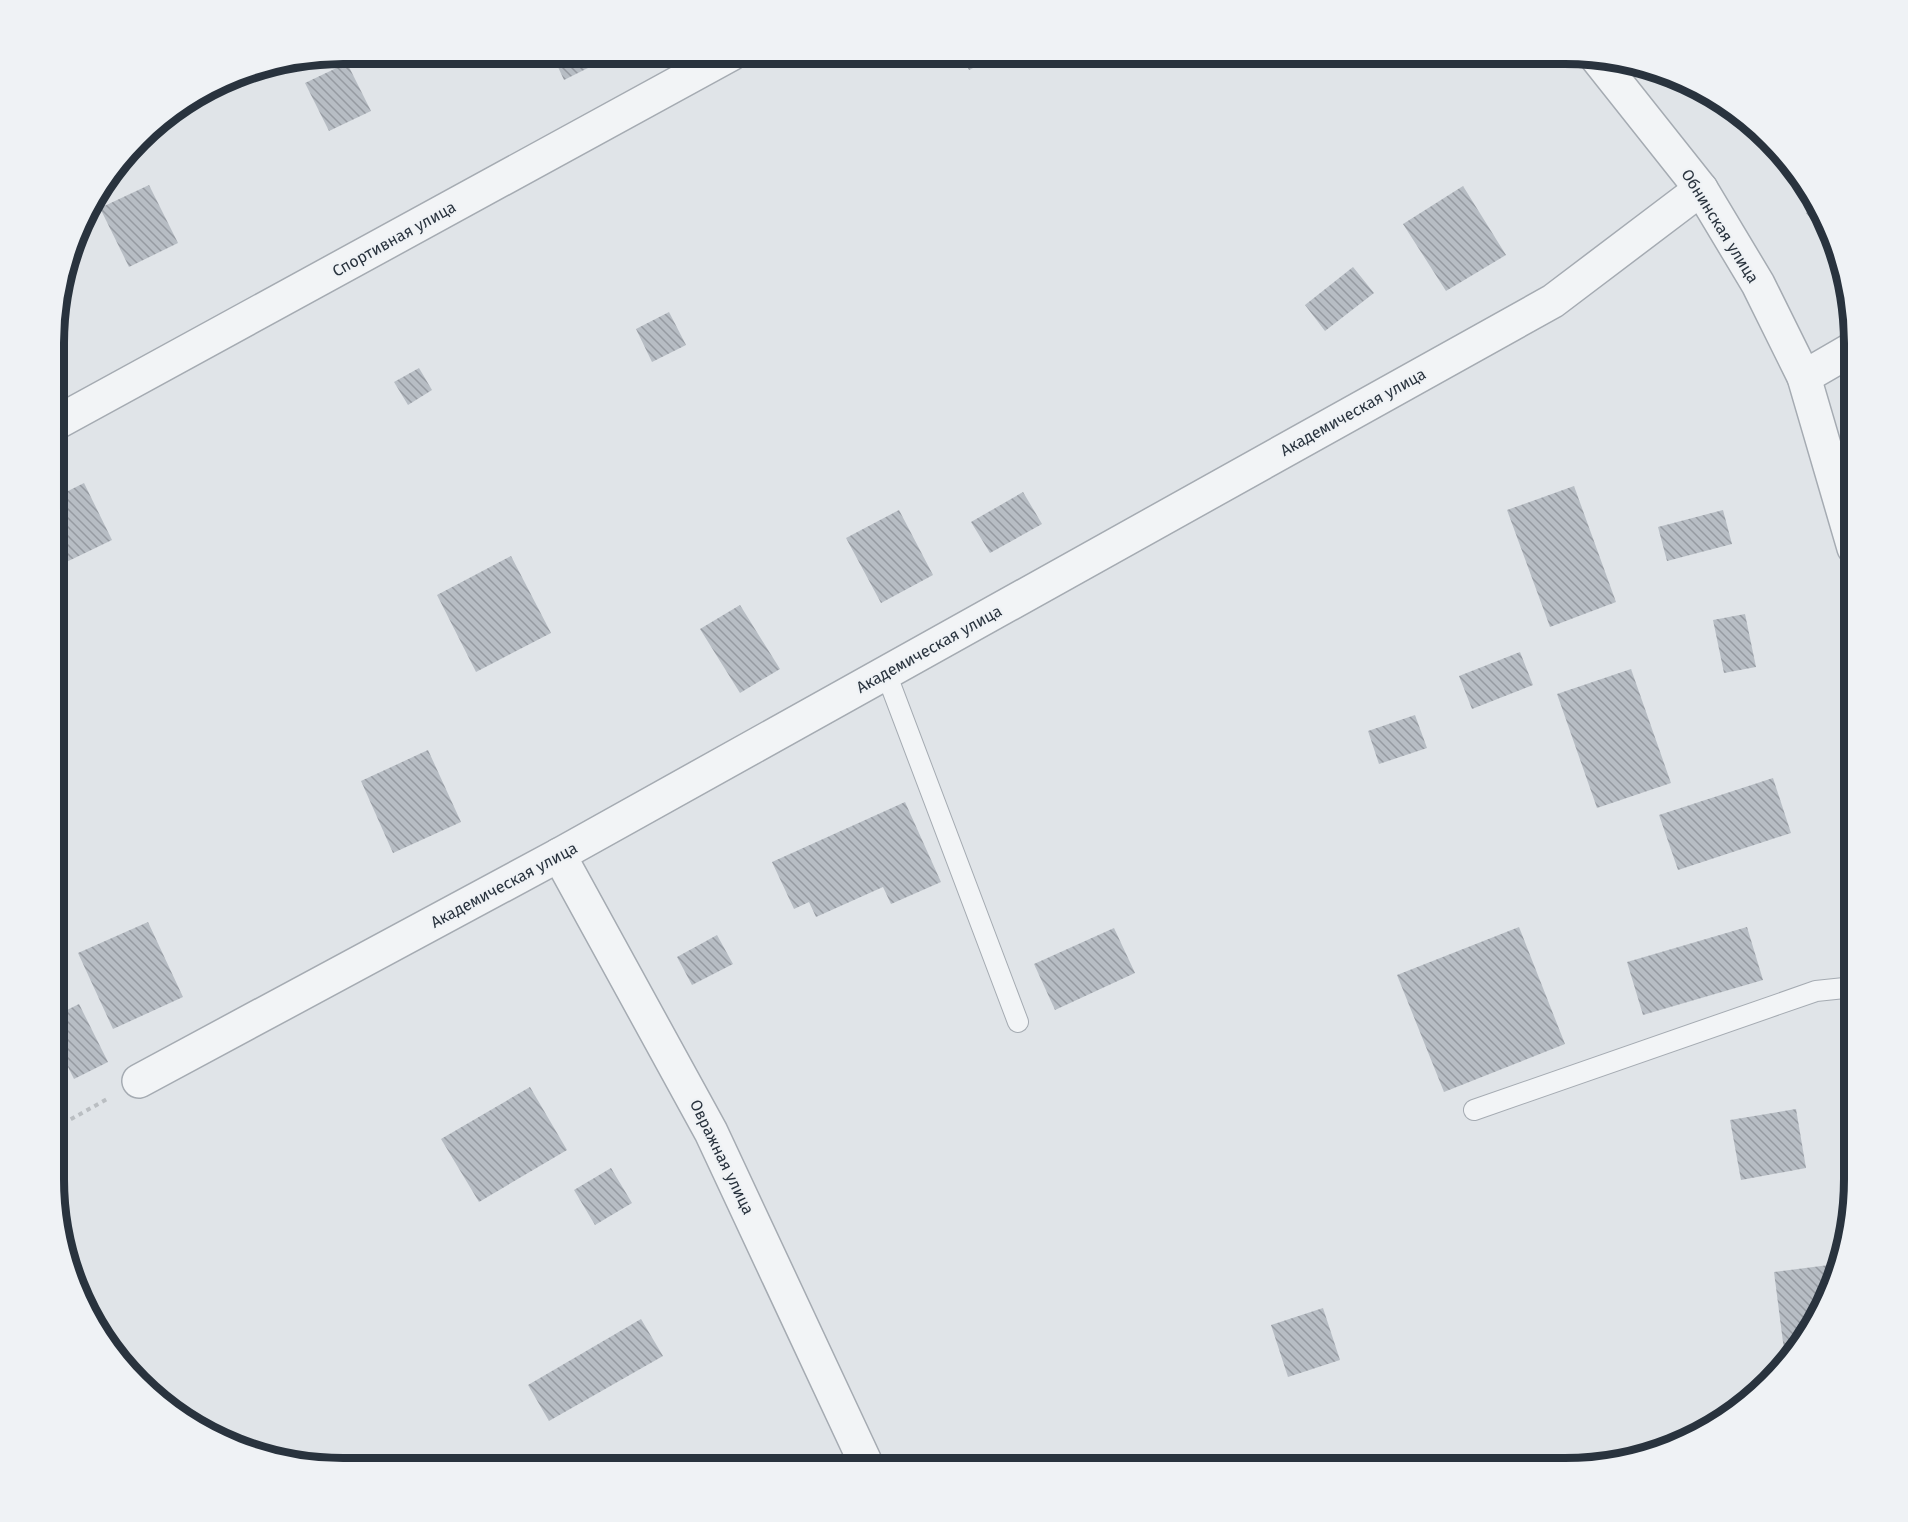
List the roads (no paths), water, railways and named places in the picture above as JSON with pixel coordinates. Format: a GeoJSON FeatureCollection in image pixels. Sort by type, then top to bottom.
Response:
{"type":"FeatureCollection","features":[{"type":"Feature","properties":{"kind":"street","name":"Спортивная улица"},"geometry":{"type":"LineString","coordinates":[[64,419],[713,64]]}},
{"type":"Feature","properties":{"kind":"street","name":"Обнинская улица"},"geometry":{"type":"LineString","coordinates":[[1605,68],[1701,189],[1758,284],[1804,376],[1844,514]]}},
{"type":"Feature","properties":{"kind":"street","name":"Академическая улица"},"geometry":{"type":"LineString","coordinates":[[139,1081],[559,855],[1553,301],[1701,189]]}},
{"type":"Feature","properties":{"kind":"street"},"geometry":{"type":"LineString","coordinates":[[1804,376],[1844,354]]}},
{"type":"Feature","properties":{"kind":"street","name":"Овражная улица"},"geometry":{"type":"LineString","coordinates":[[559,855],[711,1132],[863,1458]]}},
{"type":"Feature","properties":{"kind":"lane"},"geometry":{"type":"LineString","coordinates":[[886,673],[1018,1022]]}},
{"type":"Feature","properties":{"kind":"lane"},"geometry":{"type":"LineString","coordinates":[[1474,1110],[1816,991],[1844,988]]}}]}
